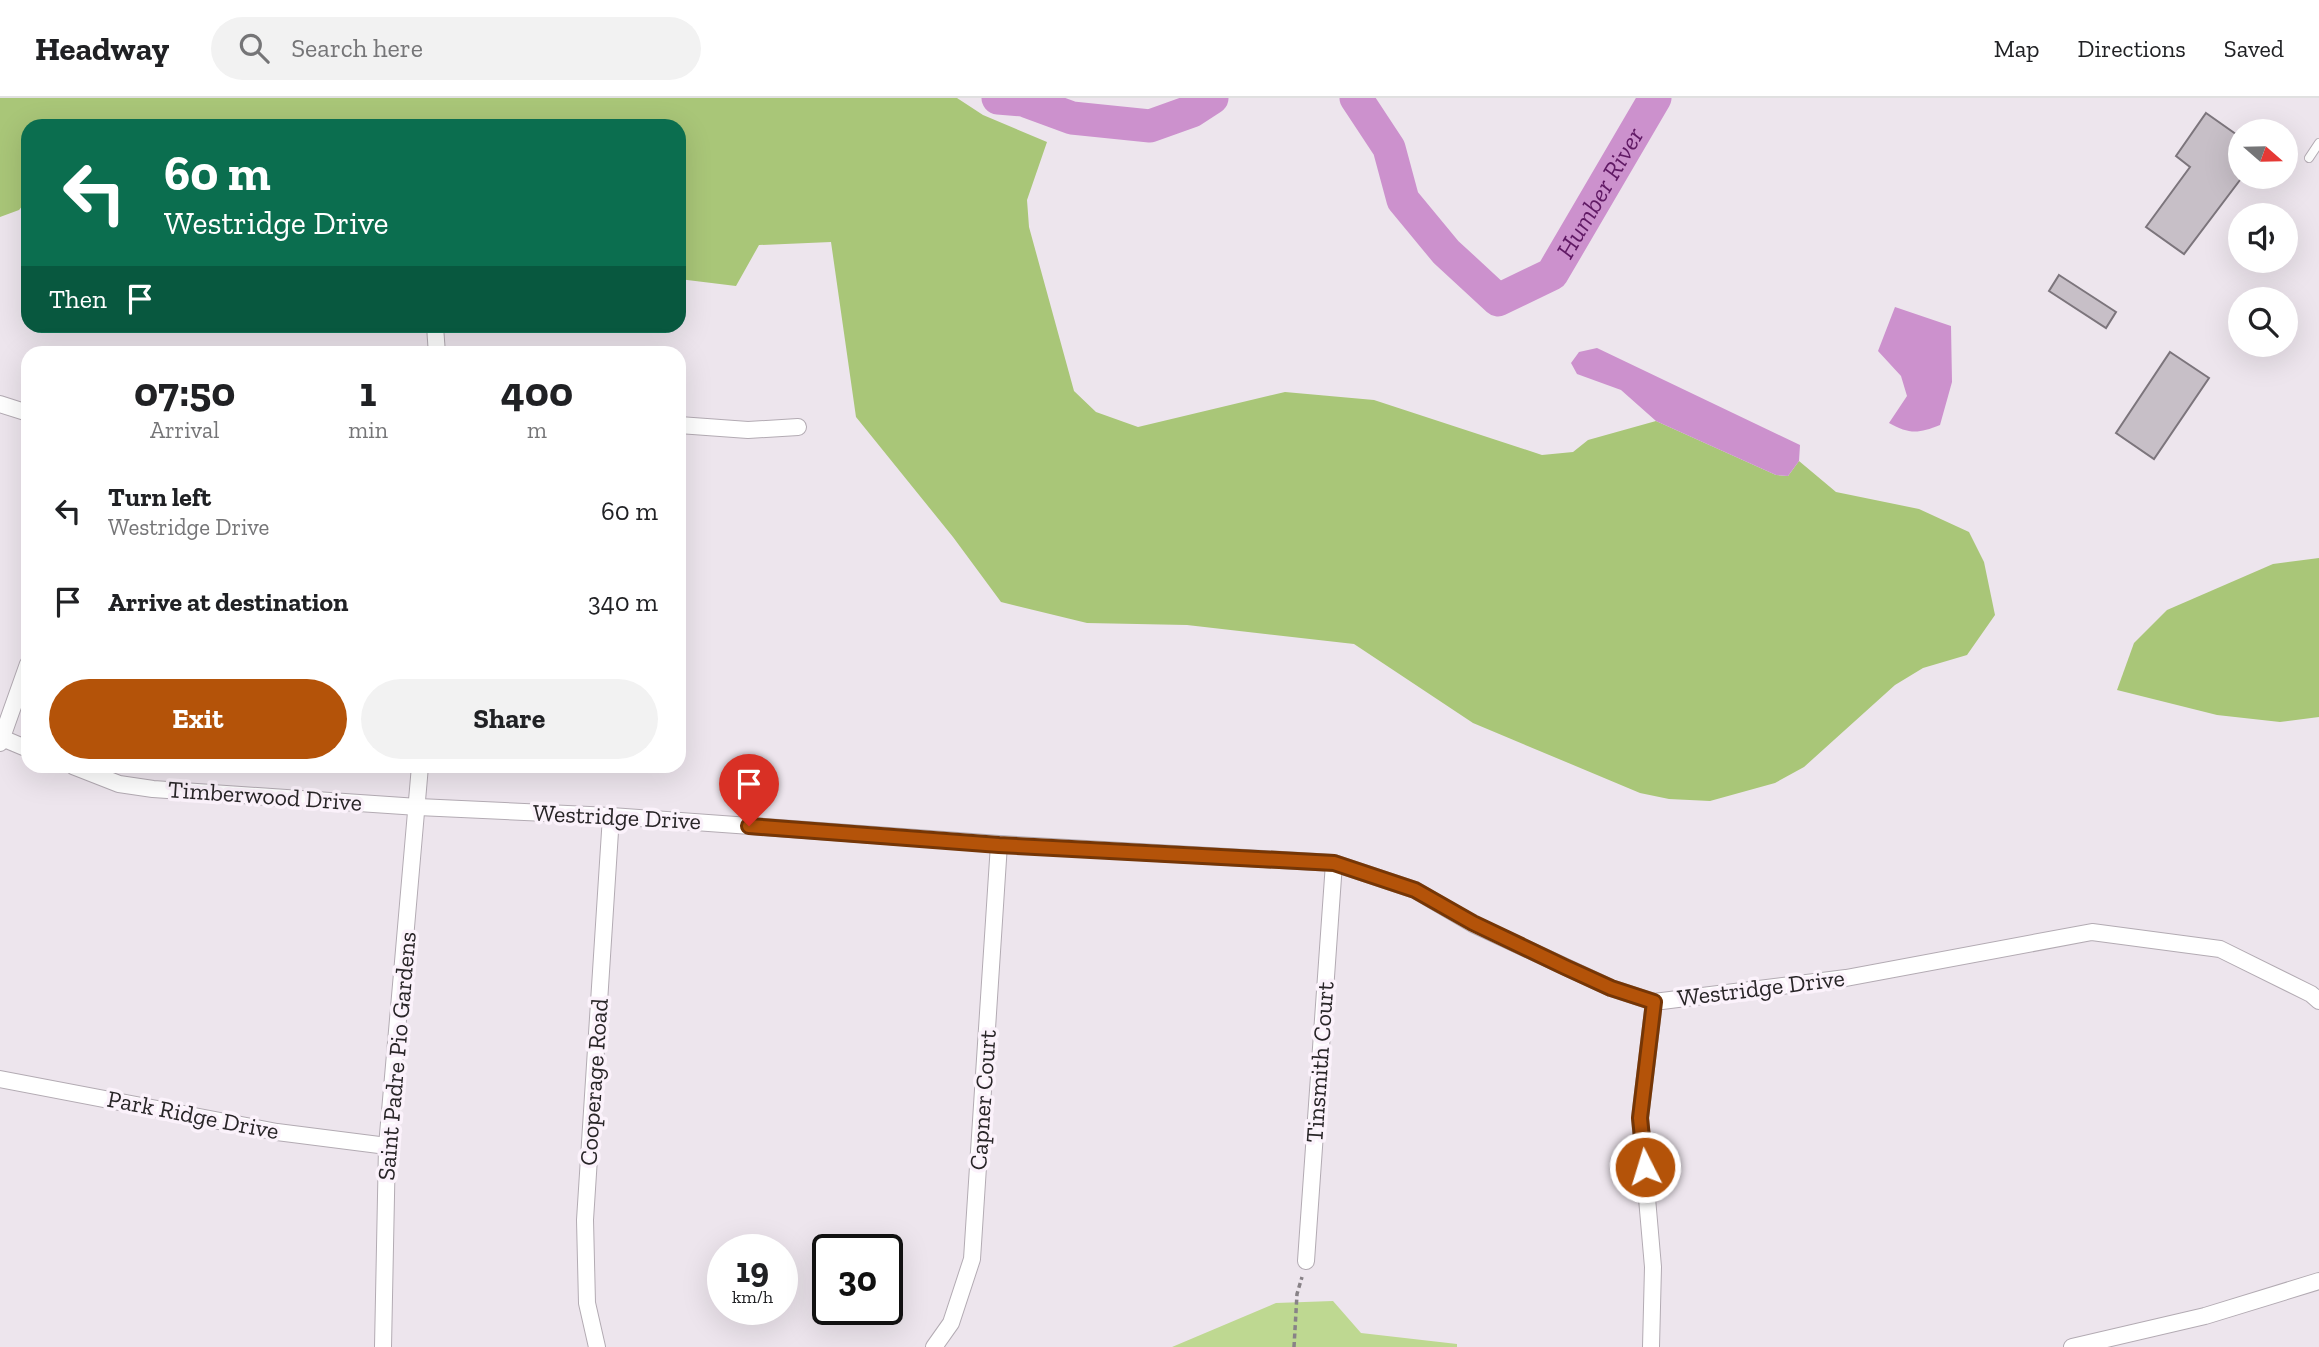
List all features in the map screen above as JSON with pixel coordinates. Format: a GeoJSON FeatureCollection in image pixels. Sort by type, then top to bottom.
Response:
{"type":"FeatureCollection","features":[{"type":"Feature","properties":{"kind":"street"},"geometry":{"type":"LineString","coordinates":[[0,404],[21,411]]}},
{"type":"Feature","properties":{"kind":"street"},"geometry":{"type":"LineString","coordinates":[[686,426],[748,430],[798,427]]}},
{"type":"Feature","properties":{"kind":"street"},"geometry":{"type":"LineString","coordinates":[[21,684],[1,741],[21,747]]}},
{"type":"Feature","properties":{"kind":"street","name":"Timberwood Drive"},"geometry":{"type":"LineString","coordinates":[[92,773],[119,783],[153,789],[418,807]]}},
{"type":"Feature","properties":{"kind":"street","name":"Saint Padre Pio Gardens"},"geometry":{"type":"LineString","coordinates":[[383,1347],[387,1146],[420,773]]}},
{"type":"Feature","properties":{"kind":"street","name":"Westridge Drive"},"geometry":{"type":"LineString","coordinates":[[418,807],[611,816],[999,845],[1334,863],[1415,890],[1473,923],[1536,953],[1611,988],[1654,1002],[1846,978],[2092,932],[2220,949],[2311,994],[2319,1001]]}},
{"type":"Feature","properties":{"kind":"street","name":"Cooperage Road"},"geometry":{"type":"LineString","coordinates":[[597,1347],[587,1303],[585,1220],[611,816]]}},
{"type":"Feature","properties":{"kind":"street","name":"Capner Court"},"geometry":{"type":"LineString","coordinates":[[934,1347],[951,1324],[972,1259],[999,845]]}},
{"type":"Feature","properties":{"kind":"street","name":"Tinsmith Court"},"geometry":{"type":"LineString","coordinates":[[1306,1261],[1334,863]]}},
{"type":"Feature","properties":{"kind":"street"},"geometry":{"type":"LineString","coordinates":[[1651,1347],[1653,1267],[1640,1118],[1654,1002]]}},
{"type":"Feature","properties":{"kind":"street","name":"Park Ridge Drive"},"geometry":{"type":"LineString","coordinates":[[0,1079],[277,1132],[387,1146]]}},
{"type":"Feature","properties":{"kind":"street"},"geometry":{"type":"LineString","coordinates":[[2072,1347],[2205,1316],[2319,1282]]}},
{"type":"Feature","properties":{"kind":"lane"},"geometry":{"type":"LineString","coordinates":[[2309,158],[2319,143]]}},
{"type":"Feature","properties":{"kind":"path"},"geometry":{"type":"LineString","coordinates":[[1294,1347],[1297,1294],[1306,1261]]}},
{"type":"Feature","properties":{"kind":"green space"},"geometry":{"type":"Polygon","coordinates":[[[0,98],[957,98],[983,115],[1047,142],[1027,200],[1029,227],[1074,391],[1096,412],[1138,427],[1285,392],[1374,400],[1542,455],[1573,452],[1588,440],[1656,421],[1776,475],[1788,476],[1799,461],[1836,492],[1919,509],[1969,532],[1984,562],[1995,615],[1967,655],[1923,668],[1895,685],[1804,767],[1775,783],[1710,801],[1669,799],[1640,793],[1473,723],[1354,644],[1187,625],[1087,623],[1001,602],[953,537],[856,417],[831,242],[759,245],[736,286],[686,280],[686,119],[21,119],[21,208],[0,217],[0,98]]]}},
{"type":"Feature","properties":{"kind":"green space"},"geometry":{"type":"Polygon","coordinates":[[[2319,558],[2319,717],[2280,722],[2217,715],[2117,690],[2134,643],[2167,610],[2273,564],[2319,558]]]}},
{"type":"Feature","properties":{"kind":"green space"},"geometry":{"type":"Polygon","coordinates":[[[1333,1301],[1361,1333],[1457,1344],[1457,1347],[1172,1347],[1276,1303],[1333,1301]]]}},
{"type":"Feature","properties":{"kind":"shaded area"},"geometry":{"type":"Polygon","coordinates":[[[1895,307],[1951,326],[1952,382],[1940,425],[1926,430],[1908,431],[1889,423],[1907,396],[1901,376],[1878,351],[1895,307]]]}},
{"type":"Feature","properties":{"kind":"shaded area"},"geometry":{"type":"Polygon","coordinates":[[[1597,348],[1800,445],[1799,461],[1788,476],[1776,475],[1656,421],[1621,390],[1577,374],[1571,363],[1579,352],[1597,348]]]}},
{"type":"Feature","properties":{"kind":"building"},"geometry":{"type":"Polygon","coordinates":[[[2206,113],[2228,129],[2228,189],[2233,189],[2184,254],[2146,227],[2190,167],[2176,156],[2206,113]]]}},
{"type":"Feature","properties":{"kind":"building"},"geometry":{"type":"Polygon","coordinates":[[[2059,275],[2116,312],[2106,328],[2049,291],[2059,275]]]}},
{"type":"Feature","properties":{"kind":"building"},"geometry":{"type":"Polygon","coordinates":[[[2170,352],[2209,378],[2154,459],[2116,433],[2170,352]]]}},
{"type":"Feature","properties":{"kind":"waterway","name":"Humber River"},"geometry":{"type":"LineString","coordinates":[[998,98],[1023,100],[1072,118],[1150,126],[1192,111],[1212,98]]}},
{"type":"Feature","properties":{"kind":"waterway","name":"Humber River"},"geometry":{"type":"LineString","coordinates":[[1356,98],[1389,148],[1403,200],[1446,252],[1498,300],[1552,274],[1655,98]]}},
{"type":"Feature","properties":{"kind":"route"},"geometry":{"type":"LineString","coordinates":[[749,826],[999,845],[1334,863],[1415,890],[1473,923],[1565,967],[1611,988],[1654,1002],[1640,1118],[1645,1167]]}}]}
